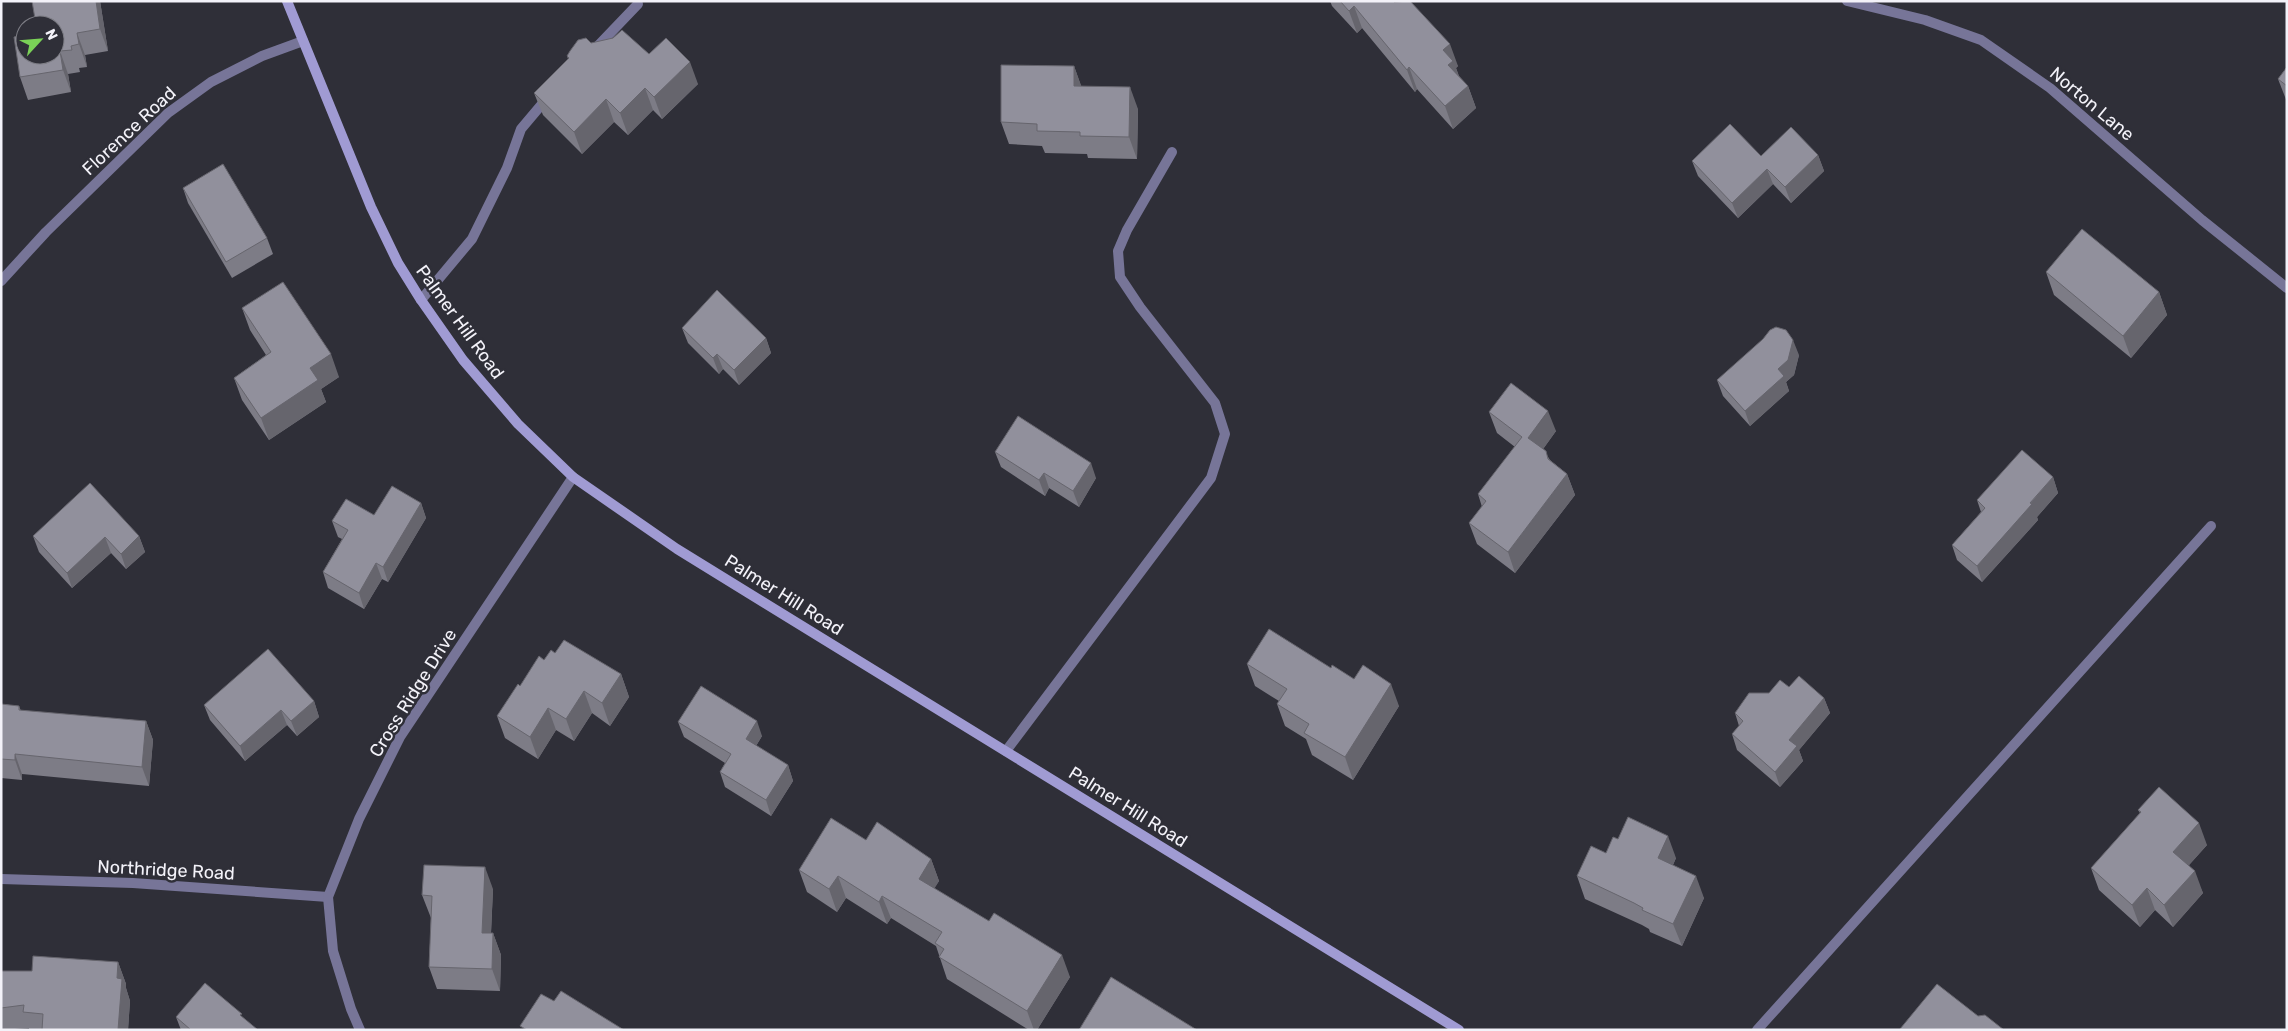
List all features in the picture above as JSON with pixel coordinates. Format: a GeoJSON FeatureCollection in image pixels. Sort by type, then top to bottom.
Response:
{"type":"FeatureCollection","features":[{"type":"Feature","properties":{"kind":"main road","name":"Palmer Hill Road"},"geometry":{"type":"LineString","coordinates":[[287,1],[371,207],[398,263],[463,360],[506,410],[573,477],[677,549],[1459,1030]]}},
{"type":"Feature","properties":{"kind":"street","name":"Norton Lane"},"geometry":{"type":"LineString","coordinates":[[1847,1],[1925,20],[1981,40],[2050,88],[2202,220],[2287,288]]}},
{"type":"Feature","properties":{"kind":"street"},"geometry":{"type":"LineString","coordinates":[[588,56],[638,4]]}},
{"type":"Feature","properties":{"kind":"street","name":"Florence Road"},"geometry":{"type":"LineString","coordinates":[[1,281],[46,232],[168,113],[211,82],[262,56],[303,41]]}},
{"type":"Feature","properties":{"kind":"street"},"geometry":{"type":"LineString","coordinates":[[421,300],[472,239],[506,168],[521,129],[554,91]]}},
{"type":"Feature","properties":{"kind":"street"},"geometry":{"type":"LineString","coordinates":[[1006,751],[1211,478],[1225,434],[1215,403],[1140,307],[1120,276],[1118,251],[1127,230],[1172,152]]}},
{"type":"Feature","properties":{"kind":"street","name":"Cross Ridge Drive"},"geometry":{"type":"LineString","coordinates":[[360,1030],[350,1009],[333,951],[328,897],[359,819],[400,738],[573,477]]}},
{"type":"Feature","properties":{"kind":"street"},"geometry":{"type":"LineString","coordinates":[[1758,1030],[2212,526]]}},
{"type":"Feature","properties":{"kind":"street","name":"Northridge Road"},"geometry":{"type":"LineString","coordinates":[[1,879],[133,883],[328,897]]}},
{"type":"Feature","properties":{"kind":"building"},"geometry":{"type":"Polygon","coordinates":[[[32,1],[96,1],[100,29],[77,33],[79,44],[71,46],[72,50],[65,51],[65,15],[34,15],[32,1]]]}},
{"type":"Feature","properties":{"kind":"building"},"geometry":{"type":"Polygon","coordinates":[[[1340,1],[1410,1],[1450,44],[1443,50],[1453,61],[1448,65],[1468,86],[1445,106],[1409,67],[1407,70],[1354,6],[1349,11],[1340,1]]]}},
{"type":"Feature","properties":{"kind":"building"},"geometry":{"type":"Polygon","coordinates":[[[622,30],[649,54],[666,38],[690,62],[654,97],[645,88],[620,113],[606,99],[574,132],[534,93],[569,58],[567,56],[578,40],[586,38],[591,43],[613,38],[622,30]]]}},
{"type":"Feature","properties":{"kind":"building"},"geometry":{"type":"Polygon","coordinates":[[[18,65],[62,65],[63,70],[20,77],[18,65]]]}},
{"type":"Feature","properties":{"kind":"building"},"geometry":{"type":"Polygon","coordinates":[[[1001,65],[1074,66],[1074,86],[1130,87],[1129,137],[1080,136],[1080,132],[1037,131],[1037,124],[1001,122],[1001,65]]]}},
{"type":"Feature","properties":{"kind":"building"},"geometry":{"type":"Polygon","coordinates":[[[2287,67],[2287,86],[2278,79],[2287,67]]]}},
{"type":"Feature","properties":{"kind":"building"},"geometry":{"type":"Polygon","coordinates":[[[1730,124],[1761,156],[1791,127],[1818,155],[1785,187],[1767,169],[1732,203],[1692,161],[1730,124]]]}},
{"type":"Feature","properties":{"kind":"building"},"geometry":{"type":"Polygon","coordinates":[[[223,164],[267,238],[226,262],[183,188],[223,164]]]}},
{"type":"Feature","properties":{"kind":"building"},"geometry":{"type":"Polygon","coordinates":[[[2082,229],[2159,292],[2123,336],[2046,272],[2082,229]]]}},
{"type":"Feature","properties":{"kind":"building"},"geometry":{"type":"Polygon","coordinates":[[[283,282],[331,354],[310,368],[318,380],[261,418],[234,378],[271,352],[242,308],[283,282]]]}},
{"type":"Feature","properties":{"kind":"building"},"geometry":{"type":"Polygon","coordinates":[[[717,290],[766,338],[734,370],[717,354],[713,358],[682,328],[717,290]]]}},
{"type":"Feature","properties":{"kind":"building"},"geometry":{"type":"Polygon","coordinates":[[[1776,327],[1786,330],[1793,340],[1788,360],[1778,369],[1784,376],[1745,411],[1717,380],[1763,339],[1770,330],[1776,327]]]}},
{"type":"Feature","properties":{"kind":"building"},"geometry":{"type":"Polygon","coordinates":[[[1511,383],[1548,411],[1528,438],[1546,451],[1548,459],[1567,474],[1508,552],[1469,523],[1486,501],[1478,494],[1522,437],[1489,412],[1511,383]]]}},
{"type":"Feature","properties":{"kind":"building"},"geometry":{"type":"Polygon","coordinates":[[[1018,416],[1091,463],[1073,491],[1044,473],[1039,480],[995,452],[1018,416]]]}},
{"type":"Feature","properties":{"kind":"building"},"geometry":{"type":"Polygon","coordinates":[[[2022,450],[2053,477],[2030,503],[2032,504],[1977,566],[1952,545],[1985,508],[1977,500],[2022,450]]]}},
{"type":"Feature","properties":{"kind":"building"},"geometry":{"type":"Polygon","coordinates":[[[90,483],[139,536],[121,554],[105,537],[67,573],[33,536],[90,483]]]}},
{"type":"Feature","properties":{"kind":"building"},"geometry":{"type":"Polygon","coordinates":[[[392,486],[421,503],[383,567],[376,563],[359,593],[323,572],[348,530],[332,521],[346,499],[374,515],[392,486]]]}},
{"type":"Feature","properties":{"kind":"building"},"geometry":{"type":"Polygon","coordinates":[[[1269,629],[1331,668],[1332,665],[1354,679],[1363,665],[1391,684],[1345,757],[1304,733],[1309,724],[1277,704],[1287,689],[1247,664],[1269,629]]]}},
{"type":"Feature","properties":{"kind":"building"},"geometry":{"type":"Polygon","coordinates":[[[564,640],[621,674],[602,703],[584,691],[566,719],[548,708],[530,737],[497,716],[518,684],[520,686],[539,656],[544,660],[551,650],[555,653],[564,640]]]}},
{"type":"Feature","properties":{"kind":"building"},"geometry":{"type":"Polygon","coordinates":[[[268,649],[314,701],[291,721],[281,710],[240,746],[204,705],[268,649]]]}},
{"type":"Feature","properties":{"kind":"building"},"geometry":{"type":"Polygon","coordinates":[[[1799,676],[1824,698],[1789,740],[1797,746],[1775,772],[1732,734],[1743,721],[1735,713],[1749,693],[1769,693],[1780,680],[1789,687],[1799,676]]]}},
{"type":"Feature","properties":{"kind":"building"},"geometry":{"type":"Polygon","coordinates":[[[701,686],[757,721],[746,739],[788,765],[766,800],[720,772],[731,754],[678,722],[701,686]]]}},
{"type":"Feature","properties":{"kind":"building"},"geometry":{"type":"Polygon","coordinates":[[[1,704],[19,706],[19,710],[146,721],[142,767],[15,754],[15,760],[1,759],[1,704]]]}},
{"type":"Feature","properties":{"kind":"building"},"geometry":{"type":"Polygon","coordinates":[[[2159,787],[2199,823],[2173,852],[2195,871],[2164,905],[2147,888],[2132,905],[2091,868],[2141,812],[2138,810],[2159,787]]]}},
{"type":"Feature","properties":{"kind":"building"},"geometry":{"type":"Polygon","coordinates":[[[1628,817],[1668,836],[1658,858],[1696,876],[1673,924],[1577,876],[1591,846],[1606,853],[1613,837],[1618,839],[1628,817]]]}},
{"type":"Feature","properties":{"kind":"building"},"geometry":{"type":"Polygon","coordinates":[[[831,818],[866,840],[877,822],[931,859],[919,879],[989,921],[994,913],[1062,955],[1027,1011],[939,957],[944,949],[935,943],[942,932],[882,896],[879,902],[838,876],[829,889],[799,870],[831,818]]]}},
{"type":"Feature","properties":{"kind":"building"},"geometry":{"type":"Polygon","coordinates":[[[424,865],[485,867],[482,933],[493,933],[492,969],[429,967],[432,896],[422,895],[424,865]]]}},
{"type":"Feature","properties":{"kind":"building"},"geometry":{"type":"Polygon","coordinates":[[[33,956],[118,962],[117,978],[122,979],[118,1030],[42,1030],[43,1014],[23,1012],[24,1005],[1,1008],[1,971],[32,971],[33,956]]]}},
{"type":"Feature","properties":{"kind":"building"},"geometry":{"type":"Polygon","coordinates":[[[1111,977],[1197,1030],[1079,1030],[1111,977]]]}},
{"type":"Feature","properties":{"kind":"building"},"geometry":{"type":"Polygon","coordinates":[[[205,983],[258,1030],[191,1030],[176,1017],[205,983]]]}},
{"type":"Feature","properties":{"kind":"building"},"geometry":{"type":"Polygon","coordinates":[[[1937,984],[1978,1016],[1985,1015],[2004,1030],[1900,1029],[1937,984]]]}},
{"type":"Feature","properties":{"kind":"building"},"geometry":{"type":"Polygon","coordinates":[[[561,991],[624,1030],[527,1030],[520,1026],[541,994],[554,1001],[561,991]]]}}]}
